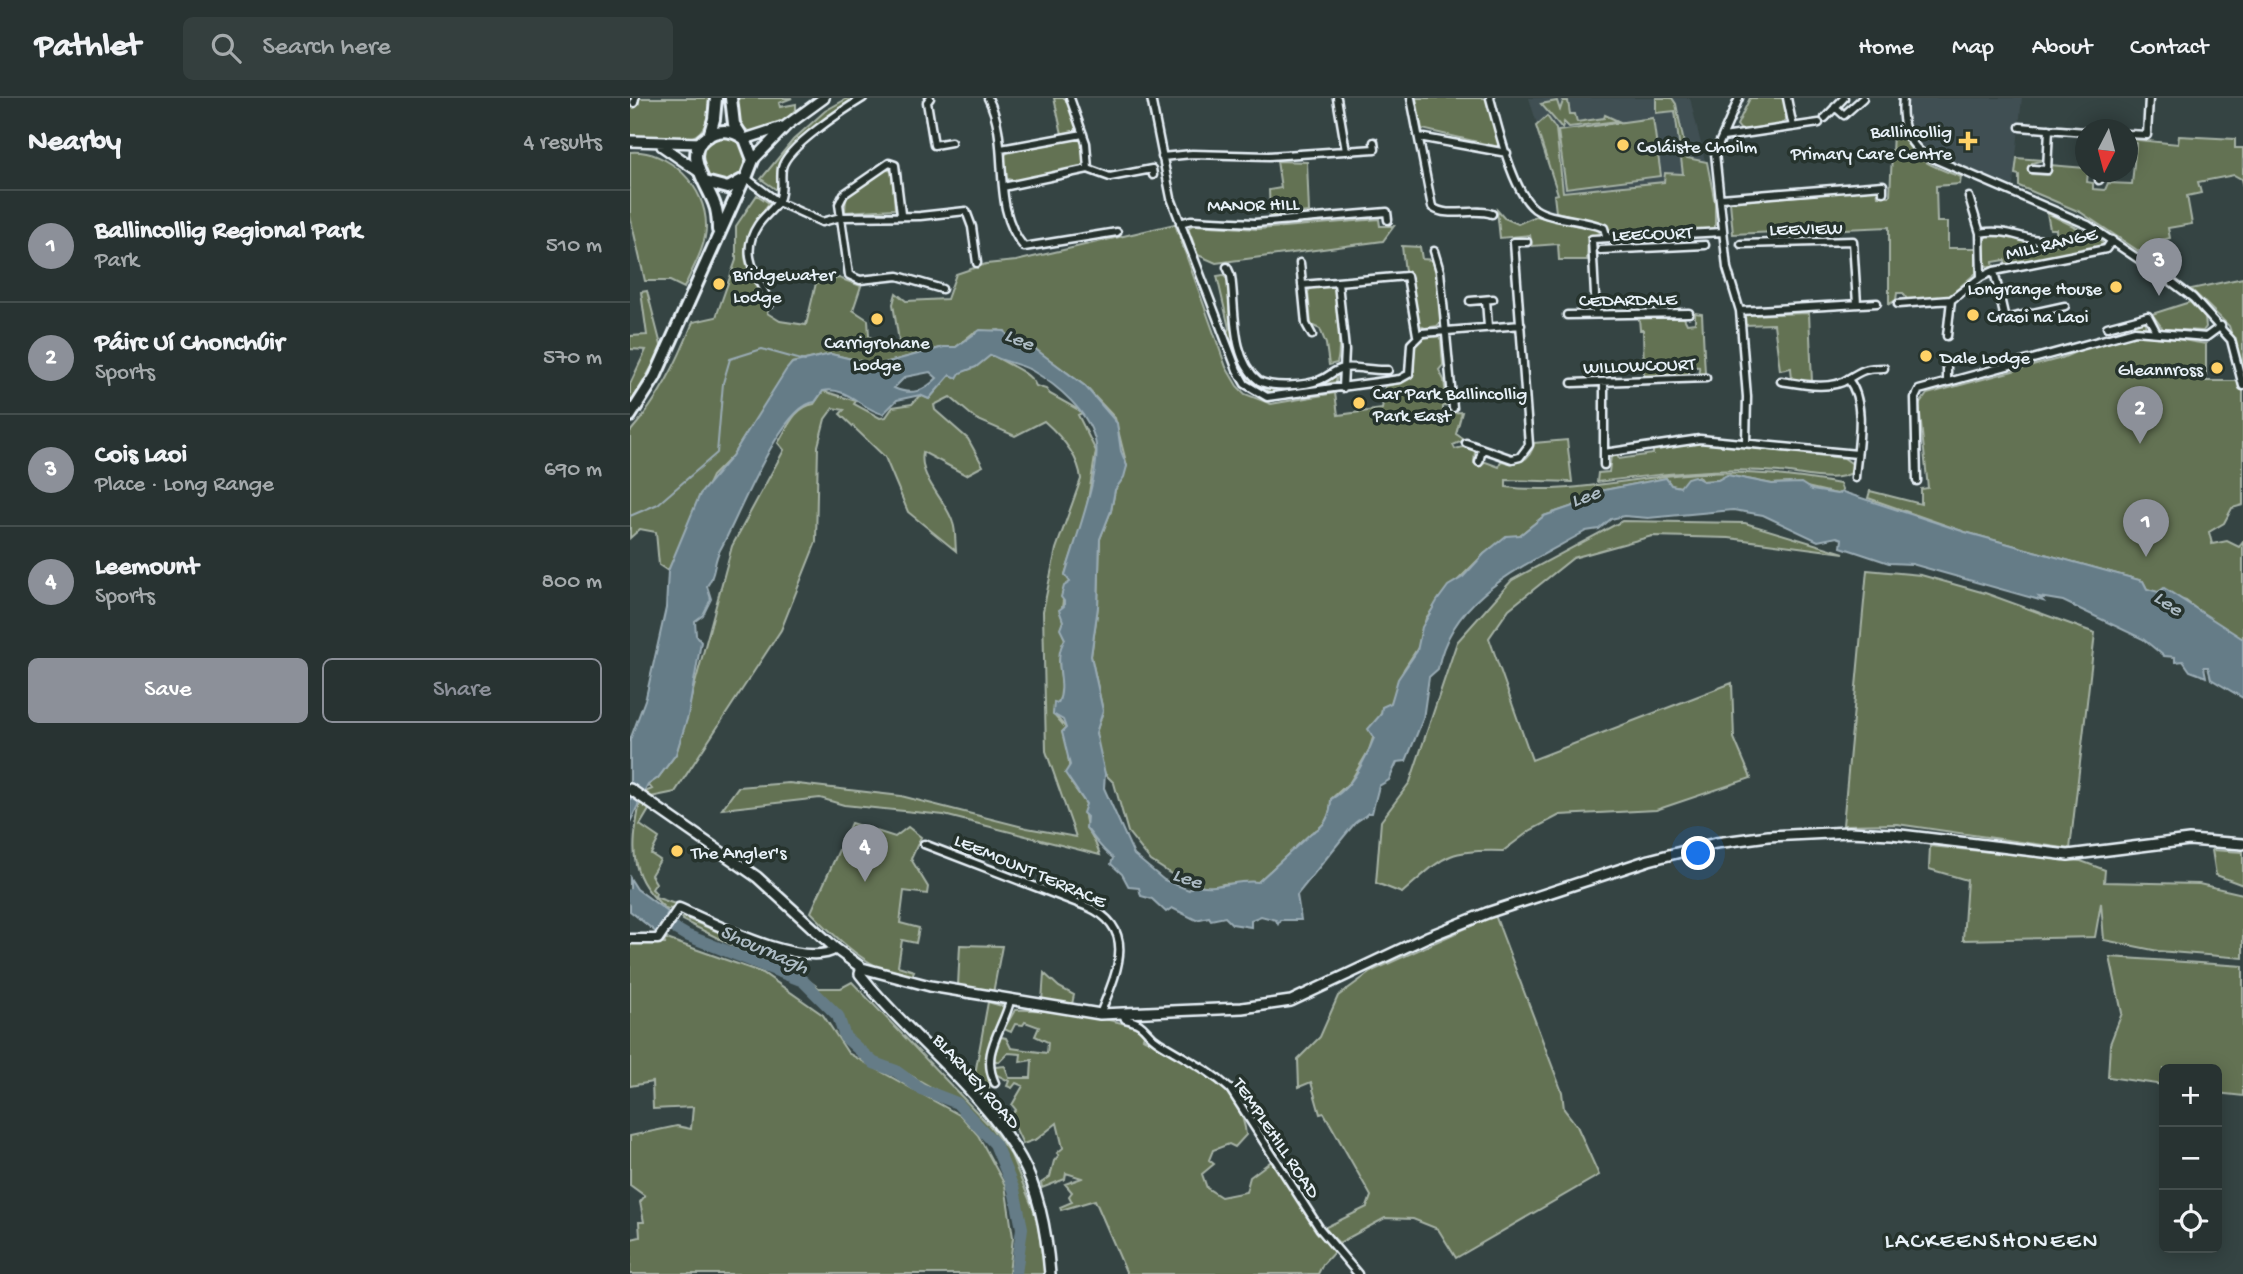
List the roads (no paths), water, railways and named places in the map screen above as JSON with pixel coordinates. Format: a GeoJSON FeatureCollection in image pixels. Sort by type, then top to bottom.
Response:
{"type":"FeatureCollection","features":[{"type":"Feature","properties":{"kind":"highway"},"geometry":{"type":"LineString","coordinates":[[716,98],[715,119],[696,157],[698,171],[716,206],[718,232]]}},
{"type":"Feature","properties":{"kind":"highway"},"geometry":{"type":"LineString","coordinates":[[630,416],[656,377],[718,232],[753,160],[734,124],[731,98]]}},
{"type":"Feature","properties":{"kind":"highway"},"geometry":{"type":"LineString","coordinates":[[705,139],[729,131],[743,137]]}},
{"type":"Feature","properties":{"kind":"highway"},"geometry":{"type":"LineString","coordinates":[[705,182],[728,188],[744,180]]}},
{"type":"Feature","properties":{"kind":"main road"},"geometry":{"type":"LineString","coordinates":[[753,160],[787,125],[824,98]]}},
{"type":"Feature","properties":{"kind":"main road"},"geometry":{"type":"LineString","coordinates":[[743,137],[766,135],[787,125]]}},
{"type":"Feature","properties":{"kind":"main road"},"geometry":{"type":"LineString","coordinates":[[630,141],[660,144],[705,139]]}},
{"type":"Feature","properties":{"kind":"main road"},"geometry":{"type":"LineString","coordinates":[[660,144],[698,171]]}},
{"type":"Feature","properties":{"kind":"main road"},"geometry":{"type":"LineString","coordinates":[[630,789],[757,877],[862,968],[901,980],[1010,1001],[1100,1014],[1180,1008],[1252,1007],[1291,1001],[1427,937],[1487,913],[1649,860],[1716,843],[1768,836],[1849,832],[1892,834],[2068,855],[2189,840],[2243,845]]}},
{"type":"Feature","properties":{"kind":"main road","name":"BLARNEY ROAD"},"geometry":{"type":"LineString","coordinates":[[862,968],[860,974],[872,989],[989,1115],[1012,1144],[1031,1181],[1040,1210],[1050,1274]]}},
{"type":"Feature","properties":{"kind":"street"},"geometry":{"type":"LineString","coordinates":[[770,304],[752,270],[748,245],[760,222],[778,202],[782,189],[782,167],[787,157],[863,98]]}},
{"type":"Feature","properties":{"kind":"street"},"geometry":{"type":"LineString","coordinates":[[930,98],[927,102],[934,145],[951,142]]}},
{"type":"Feature","properties":{"kind":"street"},"geometry":{"type":"LineString","coordinates":[[988,98],[996,112],[1009,220],[1016,237],[1024,247],[1117,232]]}},
{"type":"Feature","properties":{"kind":"street"},"geometry":{"type":"LineString","coordinates":[[1070,98],[1083,134],[1088,170]]}},
{"type":"Feature","properties":{"kind":"street","name":"MANOR HILL"},"geometry":{"type":"LineString","coordinates":[[1151,98],[1162,157],[1180,223],[1191,220],[1255,223],[1387,212],[1388,220]]}},
{"type":"Feature","properties":{"kind":"street"},"geometry":{"type":"LineString","coordinates":[[1336,98],[1346,151]]}},
{"type":"Feature","properties":{"kind":"street"},"geometry":{"type":"LineString","coordinates":[[1411,98],[1432,208],[1440,212],[1492,214]]}},
{"type":"Feature","properties":{"kind":"street"},"geometry":{"type":"LineString","coordinates":[[1490,98],[1523,195],[1535,209],[1586,220],[1604,228],[1607,238]]}},
{"type":"Feature","properties":{"kind":"street"},"geometry":{"type":"LineString","coordinates":[[1738,98],[1715,153],[1727,268],[1740,311],[1746,442]]}},
{"type":"Feature","properties":{"kind":"street"},"geometry":{"type":"LineString","coordinates":[[1787,98],[1793,127]]}},
{"type":"Feature","properties":{"kind":"street"},"geometry":{"type":"LineString","coordinates":[[1723,137],[1822,121],[1844,98]]}},
{"type":"Feature","properties":{"kind":"street"},"geometry":{"type":"LineString","coordinates":[[1835,107],[1844,115],[1863,98]]}},
{"type":"Feature","properties":{"kind":"street"},"geometry":{"type":"LineString","coordinates":[[1903,98],[1902,121],[1907,135],[1923,154],[2056,209],[2112,240],[2186,292],[2221,326],[2236,352],[2243,386]]}},
{"type":"Feature","properties":{"kind":"street"},"geometry":{"type":"LineString","coordinates":[[2138,135],[2147,135],[2149,98]]}},
{"type":"Feature","properties":{"kind":"street"},"geometry":{"type":"LineString","coordinates":[[2020,127],[2075,131]]}},
{"type":"Feature","properties":{"kind":"street"},"geometry":{"type":"LineString","coordinates":[[2032,169],[2047,170],[2049,129]]}},
{"type":"Feature","properties":{"kind":"street"},"geometry":{"type":"LineString","coordinates":[[1001,149],[1083,134]]}},
{"type":"Feature","properties":{"kind":"street"},"geometry":{"type":"LineString","coordinates":[[1419,137],[1507,153]]}},
{"type":"Feature","properties":{"kind":"street"},"geometry":{"type":"LineString","coordinates":[[1162,157],[1192,154],[1280,156],[1375,149],[1374,142]]}},
{"type":"Feature","properties":{"kind":"street"},"geometry":{"type":"LineString","coordinates":[[901,214],[900,180],[895,165],[889,163],[844,194],[839,204],[849,275],[860,280],[898,276],[942,289]]}},
{"type":"Feature","properties":{"kind":"street"},"geometry":{"type":"LineString","coordinates":[[1003,187],[1088,170],[1110,177],[1152,169],[1153,175]]}},
{"type":"Feature","properties":{"kind":"street"},"geometry":{"type":"LineString","coordinates":[[744,180],[778,202],[822,222],[841,217],[901,214],[920,216],[965,211],[972,228],[977,263]]}},
{"type":"Feature","properties":{"kind":"street"},"geometry":{"type":"LineString","coordinates":[[1721,198],[1883,185],[1883,192]]}},
{"type":"Feature","properties":{"kind":"street"},"geometry":{"type":"LineString","coordinates":[[1969,197],[1979,233],[1981,276]]}},
{"type":"Feature","properties":{"kind":"street"},"geometry":{"type":"LineString","coordinates":[[1180,223],[1213,312],[1245,384],[1259,394],[1276,397],[1405,378],[1411,365],[1411,344],[1417,335],[1407,276],[1302,285]]}},
{"type":"Feature","properties":{"kind":"street"},"geometry":{"type":"LineString","coordinates":[[1979,233],[2008,231],[2033,240],[2054,240]]}},
{"type":"Feature","properties":{"kind":"street"},"geometry":{"type":"LineString","coordinates":[[1596,314],[1592,239],[1655,238],[1723,232]]}},
{"type":"Feature","properties":{"kind":"street"},"geometry":{"type":"LineString","coordinates":[[1655,238],[1655,247]]}},
{"type":"Feature","properties":{"kind":"street","name":"MILL RANGE"},"geometry":{"type":"LineString","coordinates":[[1951,300],[1981,276],[1994,271],[2106,249],[2112,240]]}},
{"type":"Feature","properties":{"kind":"street","name":"LEEVIEW"},"geometry":{"type":"LineString","coordinates":[[1741,244],[1853,241],[1857,304]]}},
{"type":"Feature","properties":{"kind":"street"},"geometry":{"type":"LineString","coordinates":[[1466,443],[1482,450],[1516,458],[1527,451],[1529,445],[1514,242],[1527,242]]}},
{"type":"Feature","properties":{"kind":"street","name":"LEECOURT"},"geometry":{"type":"LineString","coordinates":[[1601,250],[1705,245]]}},
{"type":"Feature","properties":{"kind":"street"},"geometry":{"type":"LineString","coordinates":[[1434,251],[1440,271],[1453,408]]}},
{"type":"Feature","properties":{"kind":"street"},"geometry":{"type":"LineString","coordinates":[[1300,263],[1306,324],[1312,335]]}},
{"type":"Feature","properties":{"kind":"street"},"geometry":{"type":"LineString","coordinates":[[1227,267],[1231,276],[1240,348],[1255,378],[1268,385],[1322,380],[1332,371],[1343,368],[1368,372],[1388,370]]}},
{"type":"Feature","properties":{"kind":"street","name":"MILL RANGE"},"geometry":{"type":"LineString","coordinates":[[1994,271],[2005,319],[2065,306]]}},
{"type":"Feature","properties":{"kind":"street"},"geometry":{"type":"LineString","coordinates":[[1338,282],[1345,349],[1343,388]]}},
{"type":"Feature","properties":{"kind":"street"},"geometry":{"type":"LineString","coordinates":[[1470,301],[1489,299],[1488,327]]}},
{"type":"Feature","properties":{"kind":"street"},"geometry":{"type":"LineString","coordinates":[[1898,304],[1951,300],[1947,336]]}},
{"type":"Feature","properties":{"kind":"street"},"geometry":{"type":"LineString","coordinates":[[1740,311],[1877,303]]}},
{"type":"Feature","properties":{"kind":"street","name":"CEDARDALE"},"geometry":{"type":"LineString","coordinates":[[1567,315],[1689,313]]}},
{"type":"Feature","properties":{"kind":"street"},"geometry":{"type":"LineString","coordinates":[[2107,327],[2148,316],[2156,331]]}},
{"type":"Feature","properties":{"kind":"street"},"geometry":{"type":"LineString","coordinates":[[1417,335],[1521,325]]}},
{"type":"Feature","properties":{"kind":"street"},"geometry":{"type":"LineString","coordinates":[[1917,481],[1915,393],[2135,331],[2206,337],[2221,326]]}},
{"type":"Feature","properties":{"kind":"street"},"geometry":{"type":"LineString","coordinates":[[1947,362],[1947,382]]}},
{"type":"Feature","properties":{"kind":"street"},"geometry":{"type":"LineString","coordinates":[[1781,381],[1810,386],[1848,379],[1864,368],[1884,369]]}},
{"type":"Feature","properties":{"kind":"street","name":"WILLOWCOURT"},"geometry":{"type":"LineString","coordinates":[[1572,383],[1706,378]]}},
{"type":"Feature","properties":{"kind":"street"},"geometry":{"type":"LineString","coordinates":[[1848,379],[1856,389],[1858,406],[1855,478]]}},
{"type":"Feature","properties":{"kind":"street"},"geometry":{"type":"LineString","coordinates":[[1604,383],[1604,465]]}},
{"type":"Feature","properties":{"kind":"street"},"geometry":{"type":"LineString","coordinates":[[1604,453],[1680,441],[1746,442],[1857,454]]}},
{"type":"Feature","properties":{"kind":"street"},"geometry":{"type":"LineString","coordinates":[[1479,462],[1482,450]]}},
{"type":"Feature","properties":{"kind":"street","name":"LEEMOUNT TERRACE"},"geometry":{"type":"LineString","coordinates":[[924,844],[1088,907],[1109,919],[1119,933],[1119,959],[1100,1014]]}},
{"type":"Feature","properties":{"kind":"street"},"geometry":{"type":"LineString","coordinates":[[630,939],[654,940],[679,908],[736,935],[813,954],[836,948]]}},
{"type":"Feature","properties":{"kind":"street"},"geometry":{"type":"LineString","coordinates":[[995,1083],[990,1073],[990,1052],[1010,1001]]}},
{"type":"Feature","properties":{"kind":"street","name":"TEMPLEHILL ROAD"},"geometry":{"type":"LineString","coordinates":[[1123,1014],[1125,1019],[1144,1025],[1156,1041],[1212,1073],[1230,1089],[1320,1229],[1358,1274]]}},
{"type":"Feature","properties":{"kind":"water","name":"Lee"},"geometry":{"type":"Polygon","coordinates":[[[980,330],[1005,331],[1008,336],[1022,339],[1085,386],[1117,423],[1121,451],[1127,466],[1124,477],[1115,490],[1111,511],[1100,539],[1098,607],[1091,656],[1103,711],[1096,733],[1105,774],[1104,788],[1134,855],[1164,880],[1189,890],[1194,884],[1210,886],[1258,882],[1323,824],[1330,810],[1331,799],[1351,781],[1367,755],[1374,738],[1368,729],[1381,714],[1382,707],[1391,703],[1398,679],[1417,651],[1422,627],[1437,601],[1448,586],[1463,577],[1484,554],[1506,536],[1520,535],[1544,516],[1585,502],[1594,492],[1666,478],[1671,485],[1680,487],[1687,478],[1694,476],[1703,481],[1718,480],[1727,475],[1772,484],[1801,483],[1812,490],[1837,494],[1843,492],[1965,532],[2143,581],[2147,589],[2158,592],[2164,588],[2243,639],[2243,698],[2211,679],[2208,667],[2204,667],[2206,677],[2190,671],[2183,661],[2175,662],[2175,657],[2164,656],[2143,639],[2063,601],[2039,597],[2043,601],[1912,564],[1889,563],[1841,547],[1842,539],[1837,537],[1818,541],[1763,515],[1733,510],[1648,518],[1624,516],[1611,519],[1599,529],[1586,531],[1517,570],[1475,602],[1458,621],[1446,643],[1438,669],[1429,677],[1423,719],[1406,761],[1397,762],[1389,780],[1379,786],[1372,813],[1355,823],[1297,895],[1301,920],[1280,920],[1278,924],[1276,920],[1261,916],[1251,920],[1251,927],[1232,924],[1225,917],[1196,920],[1172,908],[1166,912],[1152,899],[1141,896],[1139,888],[1129,887],[1122,874],[1111,864],[1113,858],[1086,828],[1087,817],[1083,813],[1086,804],[1065,773],[1070,765],[1062,732],[1066,728],[1063,720],[1053,714],[1054,702],[1058,703],[1061,695],[1059,655],[1065,639],[1060,629],[1063,621],[1059,610],[1064,606],[1061,597],[1064,586],[1070,582],[1065,575],[1094,473],[1096,445],[1093,433],[1071,401],[1041,376],[991,355],[976,367],[960,373],[957,378],[950,375],[929,399],[920,395],[897,400],[883,414],[847,395],[832,390],[823,391],[815,402],[802,408],[788,422],[761,466],[718,555],[707,586],[711,599],[703,615],[695,621],[696,635],[701,642],[688,716],[676,754],[658,778],[648,785],[630,822],[630,740],[646,697],[666,608],[668,571],[700,494],[732,456],[792,363],[831,354],[877,365],[944,347],[956,347],[980,330]],[[930,372],[905,377],[894,388],[906,392],[917,391],[937,378],[930,372]]]}},
{"type":"Feature","properties":{"kind":"water"},"geometry":{"type":"Polygon","coordinates":[[[630,878],[637,889],[668,912],[657,933],[630,911],[630,878]]]}},
{"type":"Feature","properties":{"kind":"waterway"},"geometry":{"type":"LineString","coordinates":[[630,516],[658,504],[717,453],[723,383],[730,359],[762,349],[805,361]]}},
{"type":"Feature","properties":{"kind":"waterway","name":"Shournagh"},"geometry":{"type":"LineString","coordinates":[[630,895],[645,911],[686,935],[803,981],[838,1016],[845,1037],[874,1063],[896,1071],[921,1089],[957,1103],[995,1144],[1014,1190],[1022,1228],[1016,1274]]}},
{"type":"Feature","properties":{"kind":"place","name":"Ballincollig Primary Care Centre"},"geometry":{"type":"Point","coordinates":[1968,141]}},
{"type":"Feature","properties":{"kind":"place","name":"Coláiste Choilm"},"geometry":{"type":"Point","coordinates":[1623,145]}},
{"type":"Feature","properties":{"kind":"place","name":"Bridgewater Lodge"},"geometry":{"type":"Point","coordinates":[719,284]}},
{"type":"Feature","properties":{"kind":"place","name":"Longrange House"},"geometry":{"type":"Point","coordinates":[2116,287]}},
{"type":"Feature","properties":{"kind":"place","name":"Cois Laoi"},"geometry":{"type":"Point","coordinates":[2159,296]}},
{"type":"Feature","properties":{"kind":"place","name":"Craoi na Laoi"},"geometry":{"type":"Point","coordinates":[1973,315]}},
{"type":"Feature","properties":{"kind":"place","name":"Carrigrohane Lodge"},"geometry":{"type":"Point","coordinates":[877,319]}},
{"type":"Feature","properties":{"kind":"place","name":"Dale Lodge"},"geometry":{"type":"Point","coordinates":[1926,356]}},
{"type":"Feature","properties":{"kind":"place","name":"Gleannross"},"geometry":{"type":"Point","coordinates":[2217,368]}},
{"type":"Feature","properties":{"kind":"place","name":"Car Park Ballincollig Park East"},"geometry":{"type":"Point","coordinates":[1359,403]}},
{"type":"Feature","properties":{"kind":"place","name":"Páirc Uí Chonchúir"},"geometry":{"type":"Point","coordinates":[2140,444]}},
{"type":"Feature","properties":{"kind":"place","name":"Ballincollig Regional Park"},"geometry":{"type":"Point","coordinates":[2146,557]}},
{"type":"Feature","properties":{"kind":"place","name":"The Angler's"},"geometry":{"type":"Point","coordinates":[677,851]}},
{"type":"Feature","properties":{"kind":"place","name":"Leemount"},"geometry":{"type":"Point","coordinates":[865,882]}},
{"type":"Feature","properties":{"kind":"district","name":"LACKEENSHONEEN"},"geometry":{"type":"Point","coordinates":[1992,1239]}}]}
